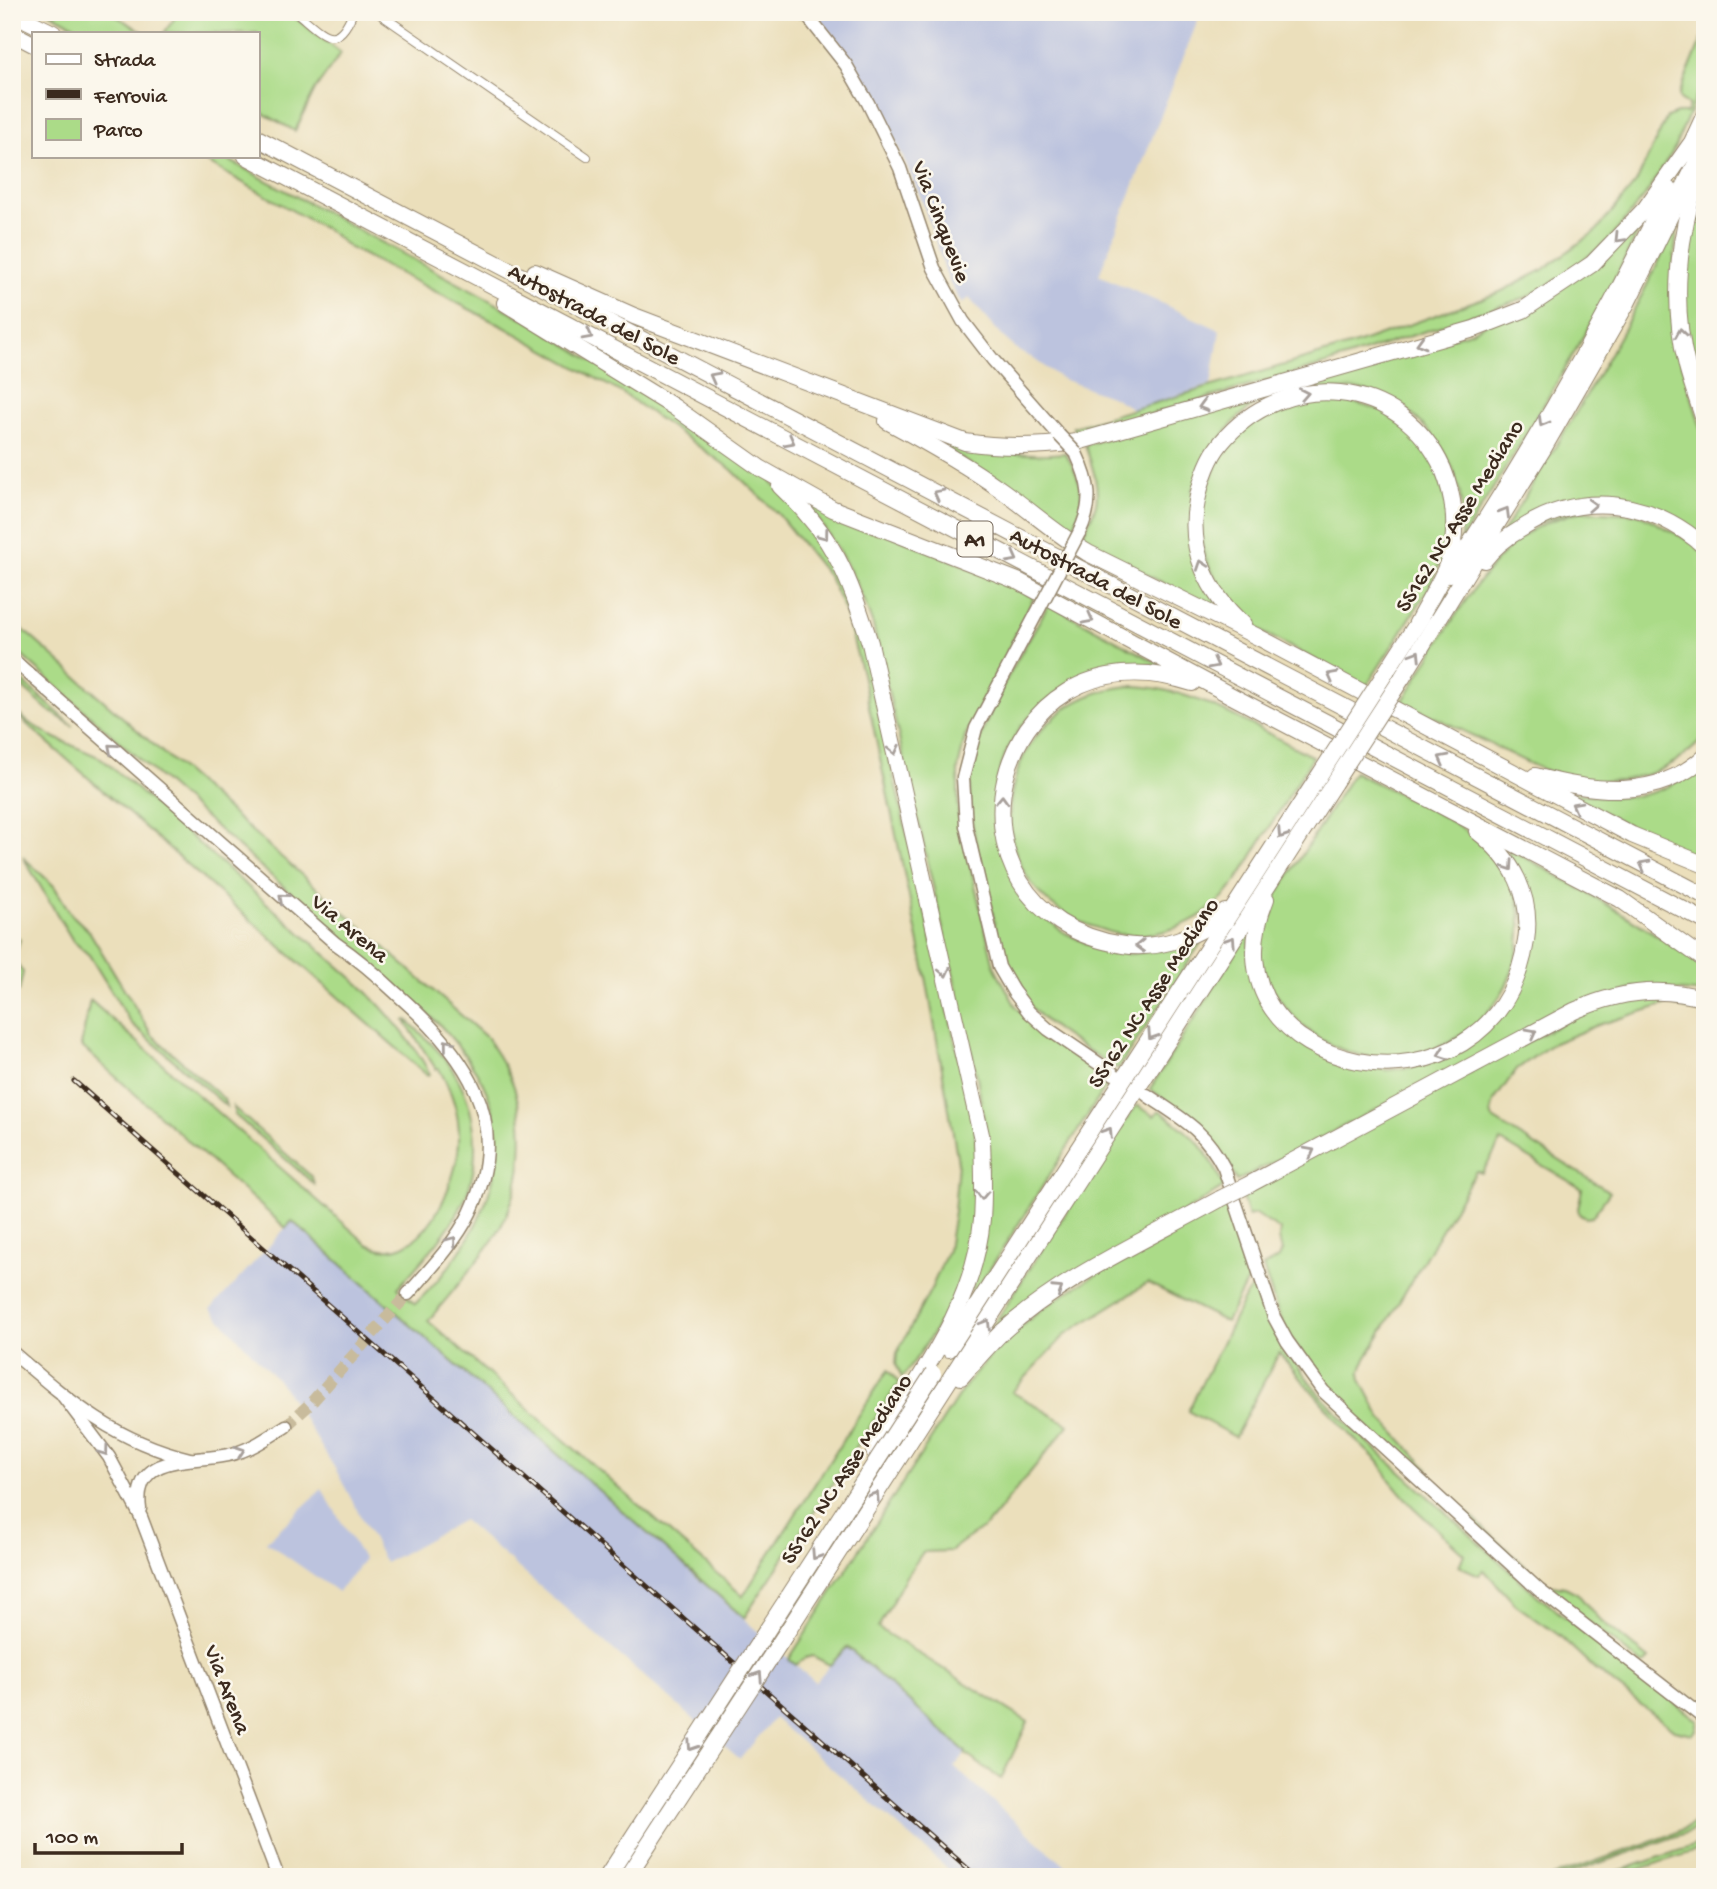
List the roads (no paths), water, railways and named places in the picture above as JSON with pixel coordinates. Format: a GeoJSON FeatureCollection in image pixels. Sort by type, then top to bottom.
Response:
{"type":"FeatureCollection","features":[{"type":"Feature","properties":{"kind":"highway"},"geometry":{"type":"LineString","coordinates":[[12,13],[50,32]]}},
{"type":"Feature","properties":{"kind":"highway"},"geometry":{"type":"LineString","coordinates":[[12,33],[32,43]]}},
{"type":"Feature","properties":{"kind":"highway","name":"SS162 NC Asse Mediano"},"geometry":{"type":"LineString","coordinates":[[627,1877],[951,1383],[1402,678],[1424,628],[1476,534],[1700,146],[1705,114]]}},
{"type":"Feature","properties":{"kind":"highway","name":"Autostrada del Sole"},"geometry":{"type":"LineString","coordinates":[[259,139],[1705,896]]}},
{"type":"Feature","properties":{"kind":"highway"},"geometry":{"type":"LineString","coordinates":[[391,208],[634,316],[965,442],[996,447],[1041,447],[1077,442],[1474,329],[1522,310],[1592,264],[1700,146]]}},
{"type":"Feature","properties":{"kind":"highway"},"geometry":{"type":"LineString","coordinates":[[1700,146],[1678,271],[1679,317],[1686,365],[1705,423]]}},
{"type":"Feature","properties":{"kind":"highway","name":"Autostrada del Sole"},"geometry":{"type":"LineString","coordinates":[[250,158],[1705,921]]}},
{"type":"Feature","properties":{"kind":"highway"},"geometry":{"type":"LineString","coordinates":[[297,183],[536,321],[674,407],[760,468],[833,509],[1020,582],[1620,899],[1705,960]]}},
{"type":"Feature","properties":{"kind":"highway"},"geometry":{"type":"LineString","coordinates":[[1258,637],[1219,600],[1201,565],[1194,531],[1202,477],[1219,445],[1245,419],[1276,401],[1311,392],[1348,393],[1382,404],[1412,425],[1435,453],[1450,486],[1455,522],[1450,558],[1424,628]]}},
{"type":"Feature","properties":{"kind":"highway"},"geometry":{"type":"LineString","coordinates":[[840,395],[939,450],[999,488],[1063,538],[1088,553],[1258,637],[1632,835],[1705,865]]}},
{"type":"Feature","properties":{"kind":"highway"},"geometry":{"type":"LineString","coordinates":[[760,468],[804,509],[832,545],[853,587],[870,643],[982,1139],[982,1221],[975,1258],[951,1326],[929,1372]]}},
{"type":"Feature","properties":{"kind":"highway"},"geometry":{"type":"LineString","coordinates":[[1424,628],[1507,537],[1556,511],[1583,505],[1613,504],[1647,512],[1681,527],[1705,547]]}},
{"type":"Feature","properties":{"kind":"highway","name":"SS162 NC Asse Mediano"},"geometry":{"type":"LineString","coordinates":[[607,1877],[831,1531],[929,1372],[1386,672],[1424,628]]}},
{"type":"Feature","properties":{"kind":"highway"},"geometry":{"type":"LineString","coordinates":[[1230,695],[1178,679],[1146,673],[1118,674],[1094,679],[1070,690],[1043,710],[1027,728],[1009,762],[1001,794],[1002,833],[1012,865],[1029,894],[1057,920],[1100,942],[1131,946],[1158,945],[1197,933],[1217,920],[1241,895]]}},
{"type":"Feature","properties":{"kind":"highway"},"geometry":{"type":"LineString","coordinates":[[1495,762],[1554,781],[1613,791],[1672,779],[1705,756]]}},
{"type":"Feature","properties":{"kind":"highway"},"geometry":{"type":"LineString","coordinates":[[1281,864],[1258,920],[1254,959],[1262,992],[1277,1014],[1296,1034],[1320,1049],[1351,1061],[1404,1064],[1455,1049],[1496,1013],[1514,986],[1524,958],[1529,923],[1524,893],[1512,869],[1493,844],[1441,804]]}},
{"type":"Feature","properties":{"kind":"highway"},"geometry":{"type":"LineString","coordinates":[[951,1383],[1002,1333],[1044,1299],[1081,1275],[1601,999],[1658,991],[1705,999]]}},
{"type":"Feature","properties":{"kind":"street"},"geometry":{"type":"LineString","coordinates":[[296,12],[328,37],[336,38],[345,30],[353,12]]}},
{"type":"Feature","properties":{"kind":"street"},"geometry":{"type":"LineString","coordinates":[[377,12],[587,157]]}},
{"type":"Feature","properties":{"kind":"street","name":"Via Cinquevie"},"geometry":{"type":"LineString","coordinates":[[804,12],[846,65],[868,103],[900,168],[934,268],[963,321],[993,360],[1076,453],[1087,479],[1089,494],[1086,518],[976,728],[963,778],[966,826],[999,967],[1029,1012],[1048,1029],[1115,1074]]}},
{"type":"Feature","properties":{"kind":"street","name":"Via Arena"},"geometry":{"type":"LineString","coordinates":[[12,659],[335,943],[362,962],[448,1044],[467,1071],[480,1103],[485,1130],[485,1163],[481,1181],[469,1214],[457,1235],[408,1294]]}},
{"type":"Feature","properties":{"kind":"street"},"geometry":{"type":"LineString","coordinates":[[1147,1095],[1197,1129],[1213,1147],[1224,1168],[1275,1317],[1287,1341],[1323,1391],[1539,1590],[1705,1718]]}},
{"type":"Feature","properties":{"kind":"street","name":"Via Arena"},"geometry":{"type":"LineString","coordinates":[[12,1352],[63,1396],[110,1429],[161,1452],[190,1459]]}},
{"type":"Feature","properties":{"kind":"street","name":"Via Arena"},"geometry":{"type":"LineString","coordinates":[[63,1396],[109,1457],[141,1517],[278,1877]]}},
{"type":"Feature","properties":{"kind":"street","name":"Via Arena"},"geometry":{"type":"LineString","coordinates":[[141,1517],[140,1493],[149,1473],[168,1463],[234,1454],[286,1426]]}},
{"type":"Feature","properties":{"kind":"tunnel"},"geometry":{"type":"LineString","coordinates":[[286,1426],[310,1404],[408,1294]]}},
{"type":"Feature","properties":{"kind":"railway"},"geometry":{"type":"LineString","coordinates":[[74,1081],[977,1877]]}}]}
